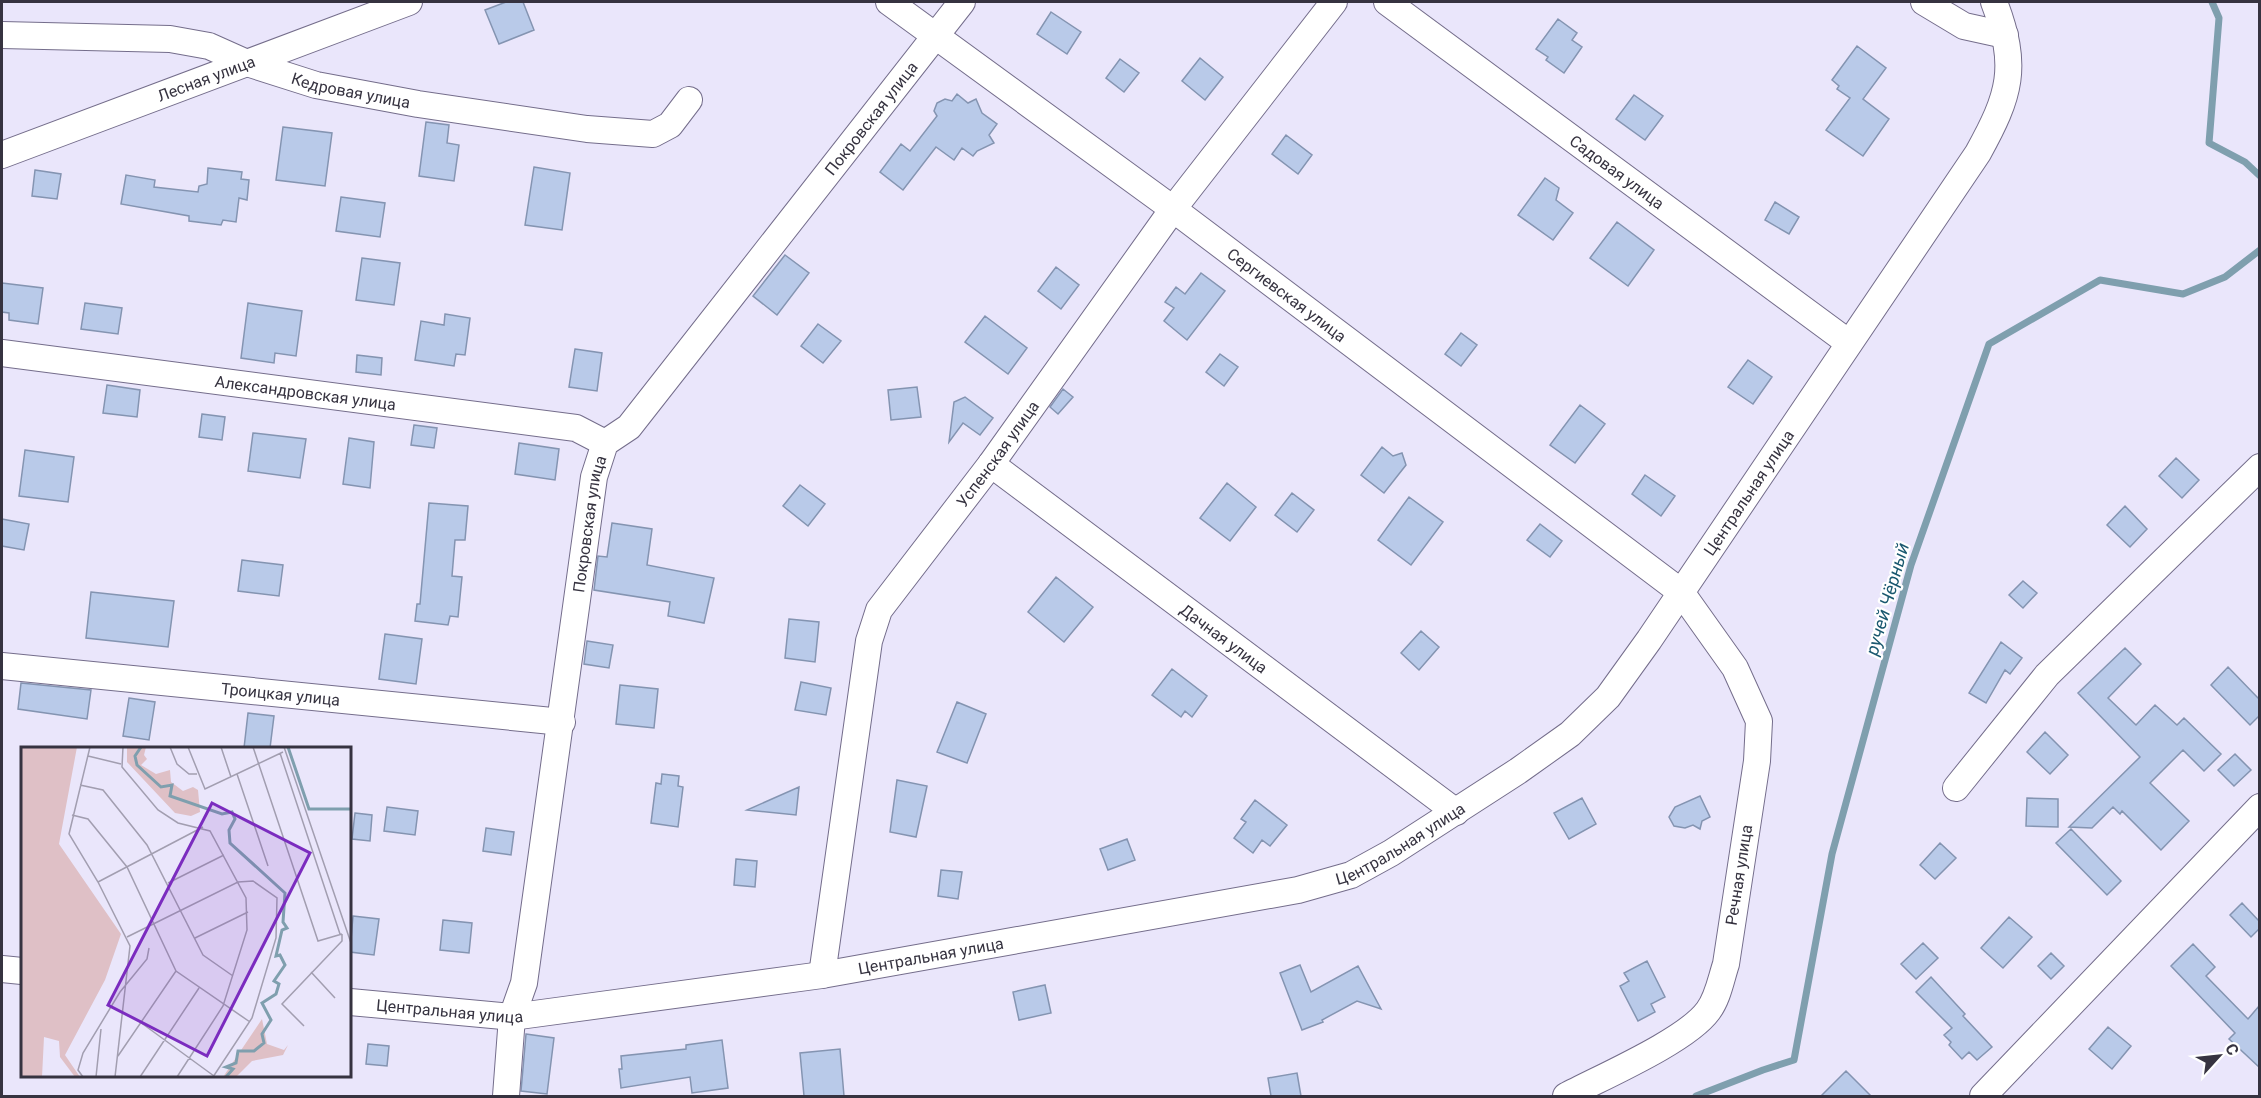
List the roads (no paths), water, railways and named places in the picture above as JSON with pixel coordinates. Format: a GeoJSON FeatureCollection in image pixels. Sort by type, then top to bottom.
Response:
{"type":"FeatureCollection","features":[{"type":"Feature","properties":{"kind":"street","name":"Лесная улица"},"geometry":{"type":"LineString","coordinates":[[2,155],[409,2]]}},
{"type":"Feature","properties":{"kind":"street","name":"Сергиевская улица"},"geometry":{"type":"LineString","coordinates":[[889,2],[1173,210],[1681,592]]}},
{"type":"Feature","properties":{"kind":"street","name":"Покровская улица"},"geometry":{"type":"LineString","coordinates":[[506,1096],[512,1017],[524,983],[562,722],[594,477],[605,443],[629,427],[962,2]]}},
{"type":"Feature","properties":{"kind":"street","name":"Успенская улица"},"geometry":{"type":"LineString","coordinates":[[822,975],[868,640],[879,610],[992,464],[1173,210],[1334,2]]}},
{"type":"Feature","properties":{"kind":"street","name":"Садовая улица"},"geometry":{"type":"LineString","coordinates":[[1387,2],[1849,343]]}},
{"type":"Feature","properties":{"kind":"street"},"geometry":{"type":"LineString","coordinates":[[1924,2],[1964,26],[2005,35]]}},
{"type":"Feature","properties":{"kind":"street","name":"Центральная улица"},"geometry":{"type":"LineString","coordinates":[[351,1002],[512,1017],[822,975],[1298,890],[1351,874],[1456,812],[1570,734],[1608,697],[1978,153],[2000,113],[2010,71],[2005,35],[1994,2]]}},
{"type":"Feature","properties":{"kind":"street","name":"Кедровая улица"},"geometry":{"type":"LineString","coordinates":[[2,34],[170,39],[209,46],[247,63],[316,85],[418,104],[587,129],[653,134],[670,126],[689,100]]}},
{"type":"Feature","properties":{"kind":"street","name":"Александровская улица"},"geometry":{"type":"LineString","coordinates":[[2,353],[576,428],[605,443]]}},
{"type":"Feature","properties":{"kind":"street","name":"Дачная улица"},"geometry":{"type":"LineString","coordinates":[[992,464],[1456,812]]}},
{"type":"Feature","properties":{"kind":"street"},"geometry":{"type":"LineString","coordinates":[[1956,788],[2047,675],[2259,467]]}},
{"type":"Feature","properties":{"kind":"street","name":"Речная улица"},"geometry":{"type":"LineString","coordinates":[[1566,1096],[1679,1036],[1694,1025],[1709,1011],[1726,964],[1757,761],[1759,721],[1735,668],[1681,592]]}},
{"type":"Feature","properties":{"kind":"street","name":"Троицкая улица"},"geometry":{"type":"LineString","coordinates":[[2,666],[562,722]]}},
{"type":"Feature","properties":{"kind":"street"},"geometry":{"type":"LineString","coordinates":[[1983,1096],[2259,807]]}},
{"type":"Feature","properties":{"kind":"street"},"geometry":{"type":"LineString","coordinates":[[2,969],[21,971]]}},
{"type":"Feature","properties":{"kind":"waterway","name":"ручей Чёрный"},"geometry":{"type":"LineString","coordinates":[[2212,2],[2219,18],[2209,143],[2245,162],[2260,176]]}},
{"type":"Feature","properties":{"kind":"waterway","name":"ручей Чёрный"},"geometry":{"type":"LineString","coordinates":[[1696,1096],[1794,1060],[1832,854],[1911,565],[1989,344],[2100,280],[2183,294],[2225,277],[2260,250]]}}]}
